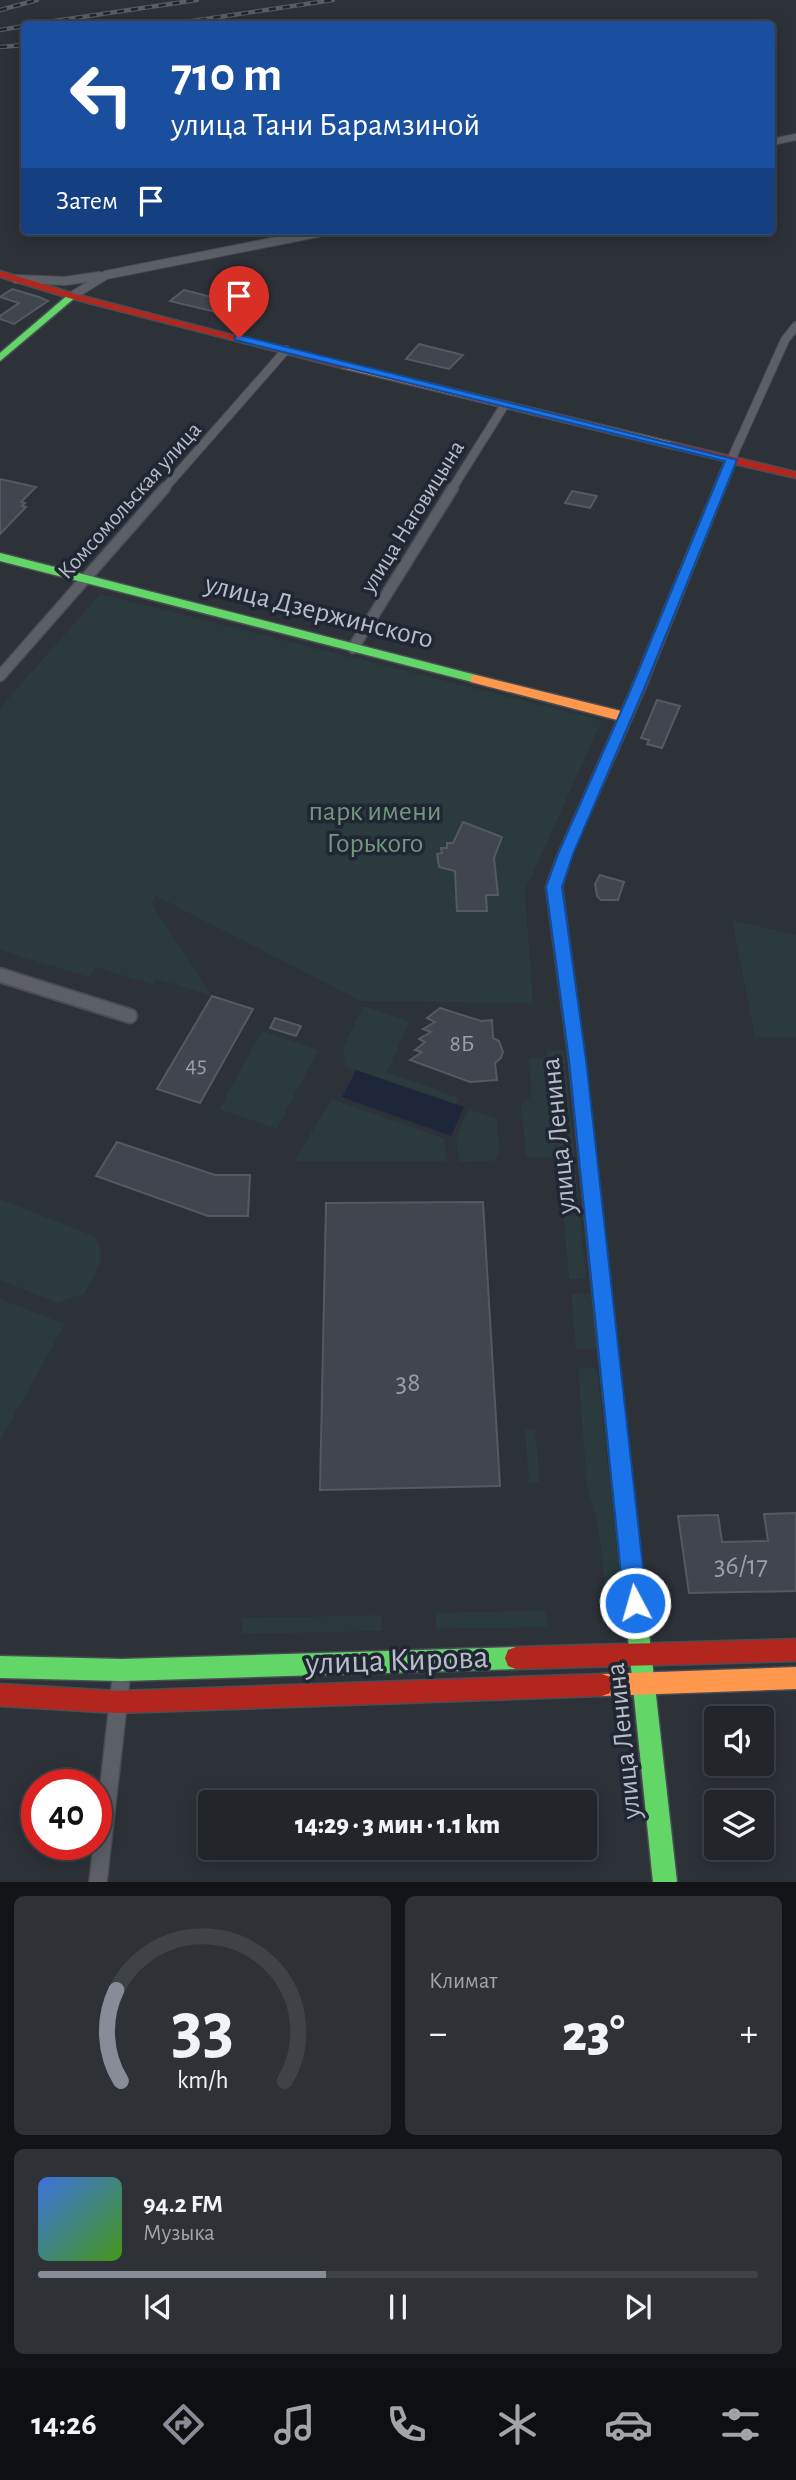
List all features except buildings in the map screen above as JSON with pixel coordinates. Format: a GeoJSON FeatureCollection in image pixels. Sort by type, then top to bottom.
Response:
{"type":"FeatureCollection","features":[{"type":"Feature","properties":{"kind":"street"},"geometry":{"type":"LineString","coordinates":[[775,141],[796,137]]}},
{"type":"Feature","properties":{"kind":"street"},"geometry":{"type":"LineString","coordinates":[[16,279],[65,281],[106,275],[307,235]]}},
{"type":"Feature","properties":{"kind":"street"},"geometry":{"type":"LineString","coordinates":[[0,274],[72,296],[504,405],[796,475]]}},
{"type":"Feature","properties":{"kind":"street"},"geometry":{"type":"LineString","coordinates":[[0,358],[72,296],[106,275]]}},
{"type":"Feature","properties":{"kind":"street"},"geometry":{"type":"LineString","coordinates":[[731,460],[785,340],[796,326]]}},
{"type":"Feature","properties":{"kind":"street","name":"Комсомольская улица"},"geometry":{"type":"LineString","coordinates":[[0,676],[286,350]]}},
{"type":"Feature","properties":{"kind":"street","name":"улица Наговицына"},"geometry":{"type":"LineString","coordinates":[[353,648],[504,405]]}},
{"type":"Feature","properties":{"kind":"street","name":"улица Ленина"},"geometry":{"type":"LineString","coordinates":[[665,1881],[577,1060],[554,887],[565,854],[625,717],[731,460]]}},
{"type":"Feature","properties":{"kind":"street","name":"улица Дзержинского"},"geometry":{"type":"LineString","coordinates":[[0,557],[625,717]]}},
{"type":"Feature","properties":{"kind":"street"},"geometry":{"type":"LineString","coordinates":[[0,975],[130,1016]]}},
{"type":"Feature","properties":{"kind":"street","name":"улица Кирова"},"geometry":{"type":"LineString","coordinates":[[0,1667],[122,1670],[796,1650]]}},
{"type":"Feature","properties":{"kind":"street"},"geometry":{"type":"LineString","coordinates":[[98,1881],[122,1670]]}},
{"type":"Feature","properties":{"kind":"street","name":"улица Кирова"},"geometry":{"type":"LineString","coordinates":[[0,1695],[118,1702],[796,1678]]}},
{"type":"Feature","properties":{"kind":"green space","name":"парк имени Горького"},"geometry":{"type":"Polygon","coordinates":[[[100,594],[602,720],[525,891],[533,1003],[361,1001],[156,896],[151,903],[212,996],[157,979],[153,985],[96,967],[88,977],[0,950],[0,708],[100,594]]]}},
{"type":"Feature","properties":{"kind":"green space"},"geometry":{"type":"Polygon","coordinates":[[[732,920],[796,935],[796,1038],[755,1037],[732,920]]]}},
{"type":"Feature","properties":{"kind":"green space"},"geometry":{"type":"Polygon","coordinates":[[[363,1006],[410,1021],[387,1072],[459,1098],[455,1107],[345,1067],[343,1047],[363,1006]]]}},
{"type":"Feature","properties":{"kind":"green space"},"geometry":{"type":"Polygon","coordinates":[[[262,1031],[318,1050],[277,1129],[219,1109],[262,1031]]]}},
{"type":"Feature","properties":{"kind":"green space"},"geometry":{"type":"Polygon","coordinates":[[[564,1050],[575,1155],[573,1159],[526,1157],[521,1104],[531,1096],[529,1059],[547,1059],[547,1051],[564,1050]]]}},
{"type":"Feature","properties":{"kind":"green space"},"geometry":{"type":"Polygon","coordinates":[[[332,1099],[445,1139],[446,1161],[294,1161],[332,1099]]]}},
{"type":"Feature","properties":{"kind":"green space"},"geometry":{"type":"Polygon","coordinates":[[[469,1109],[497,1119],[499,1154],[493,1161],[459,1162],[456,1137],[469,1109]]]}},
{"type":"Feature","properties":{"kind":"green space"},"geometry":{"type":"Polygon","coordinates":[[[560,1174],[576,1174],[586,1279],[569,1279],[560,1174]]]}},
{"type":"Feature","properties":{"kind":"green space"},"geometry":{"type":"Polygon","coordinates":[[[0,1199],[93,1236],[101,1251],[101,1258],[84,1294],[57,1303],[0,1280],[0,1199]]]}},
{"type":"Feature","properties":{"kind":"green space"},"geometry":{"type":"Polygon","coordinates":[[[591,1293],[597,1349],[576,1349],[571,1294],[591,1293]]]}},
{"type":"Feature","properties":{"kind":"green space"},"geometry":{"type":"Polygon","coordinates":[[[0,1299],[65,1324],[0,1441],[0,1299]]]}},
{"type":"Feature","properties":{"kind":"green space"},"geometry":{"type":"Polygon","coordinates":[[[578,1368],[597,1368],[624,1613],[618,1619],[608,1615],[598,1524],[587,1486],[578,1368]]]}},
{"type":"Feature","properties":{"kind":"green space"},"geometry":{"type":"Polygon","coordinates":[[[535,1429],[540,1482],[529,1483],[525,1430],[535,1429]]]}},
{"type":"Feature","properties":{"kind":"green space"},"geometry":{"type":"Polygon","coordinates":[[[546,1610],[547,1627],[436,1629],[436,1613],[546,1610]]]}},
{"type":"Feature","properties":{"kind":"green space"},"geometry":{"type":"Polygon","coordinates":[[[382,1615],[382,1631],[242,1634],[242,1618],[382,1615]]]}},
{"type":"Feature","properties":{"kind":"water"},"geometry":{"type":"Polygon","coordinates":[[[356,1070],[464,1107],[451,1136],[342,1097],[356,1070]]]}},
{"type":"Feature","properties":{"kind":"railway"},"geometry":{"type":"LineString","coordinates":[[0,10],[37,0]]}},
{"type":"Feature","properties":{"kind":"railway"},"geometry":{"type":"LineString","coordinates":[[54,21],[197,0]]}},
{"type":"Feature","properties":{"kind":"railway"},"geometry":{"type":"LineString","coordinates":[[192,21],[333,0]]}},
{"type":"Feature","properties":{"kind":"railway"},"geometry":{"type":"LineString","coordinates":[[0,30],[21,26]]}},
{"type":"Feature","properties":{"kind":"railway"},"geometry":{"type":"LineString","coordinates":[[0,47],[21,45]]}},
{"type":"Feature","properties":{"kind":"traffic: fast"},"geometry":{"type":"LineString","coordinates":[[0,358],[72,296]]}},
{"type":"Feature","properties":{"kind":"traffic: fast"},"geometry":{"type":"LineString","coordinates":[[0,557],[476,679]]}},
{"type":"Feature","properties":{"kind":"traffic: fast"},"geometry":{"type":"LineString","coordinates":[[600,1277],[665,1882]]}},
{"type":"Feature","properties":{"kind":"traffic: fast"},"geometry":{"type":"LineString","coordinates":[[0,1667],[122,1670],[516,1658]]}},
{"type":"Feature","properties":{"kind":"traffic: slow"},"geometry":{"type":"LineString","coordinates":[[346,366],[671,445]]}},
{"type":"Feature","properties":{"kind":"traffic: slow"},"geometry":{"type":"LineString","coordinates":[[476,679],[625,717]]}},
{"type":"Feature","properties":{"kind":"traffic: slow"},"geometry":{"type":"LineString","coordinates":[[592,793],[565,854],[554,887],[577,1060],[600,1277]]}},
{"type":"Feature","properties":{"kind":"traffic: slow"},"geometry":{"type":"LineString","coordinates":[[602,1685],[796,1678]]}},
{"type":"Feature","properties":{"kind":"traffic: jam"},"geometry":{"type":"LineString","coordinates":[[0,274],[72,296],[346,366]]}},
{"type":"Feature","properties":{"kind":"traffic: jam"},"geometry":{"type":"LineString","coordinates":[[671,445],[796,475]]}},
{"type":"Feature","properties":{"kind":"traffic: jam"},"geometry":{"type":"LineString","coordinates":[[592,793],[638,689],[731,460]]}},
{"type":"Feature","properties":{"kind":"traffic: jam"},"geometry":{"type":"LineString","coordinates":[[516,1658],[796,1650]]}},
{"type":"Feature","properties":{"kind":"traffic: jam"},"geometry":{"type":"LineString","coordinates":[[0,1695],[118,1702],[602,1685]]}},
{"type":"Feature","properties":{"kind":"route"},"geometry":{"type":"LineString","coordinates":[[239,338],[731,460],[638,689],[559,868],[554,887],[577,1060],[635,1603]]}}]}
